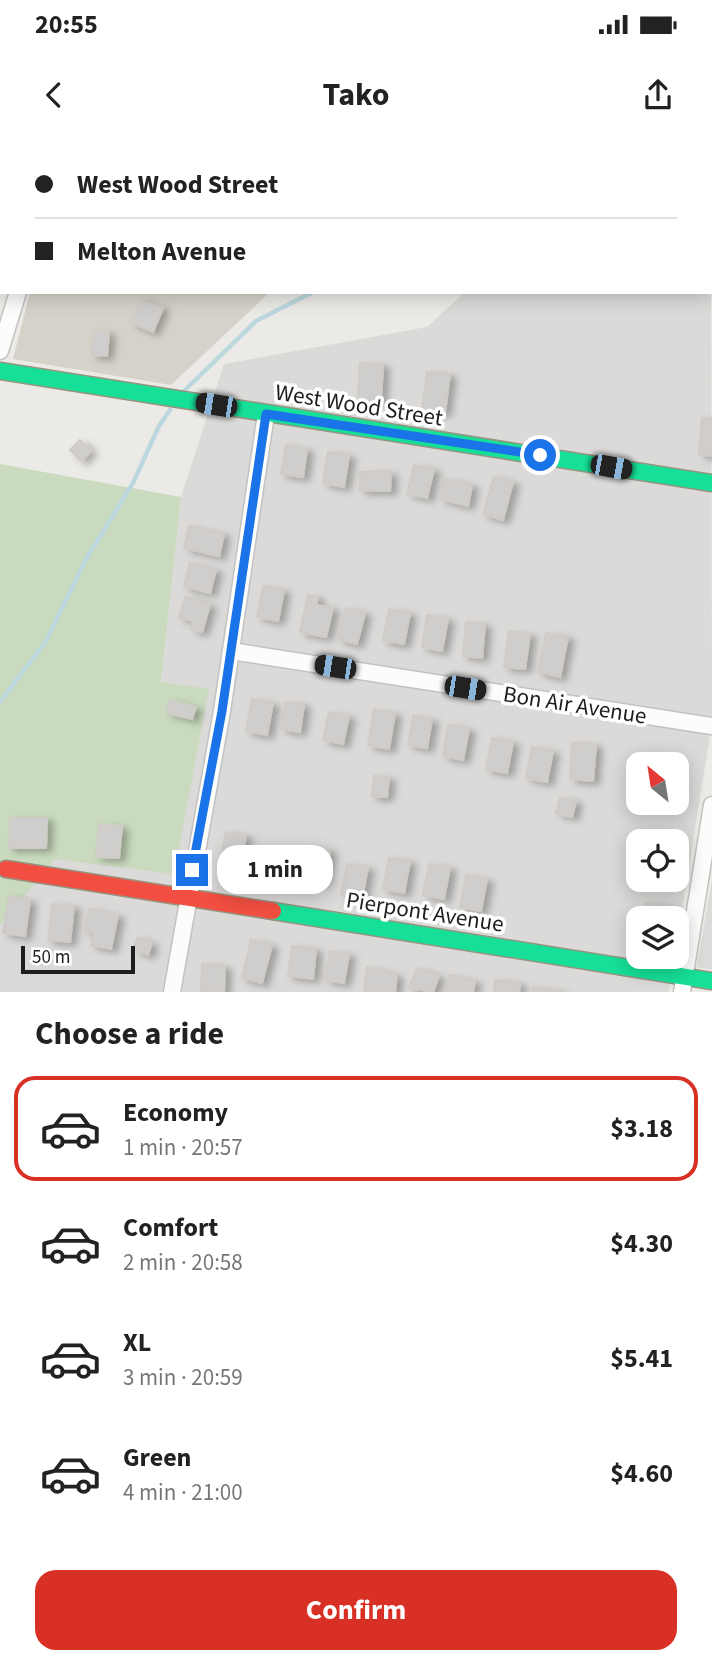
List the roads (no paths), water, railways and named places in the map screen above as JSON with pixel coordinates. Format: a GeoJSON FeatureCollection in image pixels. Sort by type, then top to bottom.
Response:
{"type":"FeatureCollection","features":[{"type":"Feature","properties":{"kind":"street"},"geometry":{"type":"LineString","coordinates":[[0,351],[17,294]]}},
{"type":"Feature","properties":{"kind":"street","name":"West Wood Street"},"geometry":{"type":"LineString","coordinates":[[0,371],[712,483]]}},
{"type":"Feature","properties":{"kind":"street"},"geometry":{"type":"LineString","coordinates":[[172,992],[187,897],[214,761],[266,414]]}},
{"type":"Feature","properties":{"kind":"street","name":"Bon Air Avenue"},"geometry":{"type":"LineString","coordinates":[[231,650],[712,726]]}},
{"type":"Feature","properties":{"kind":"street"},"geometry":{"type":"LineString","coordinates":[[683,984],[712,805]]}},
{"type":"Feature","properties":{"kind":"street","name":"Pierpont Avenue"},"geometry":{"type":"LineString","coordinates":[[6,869],[187,897],[683,984],[712,981]]}},
{"type":"Feature","properties":{"kind":"waterway"},"geometry":{"type":"LineString","coordinates":[[184,391],[256,321],[309,294]]}},
{"type":"Feature","properties":{"kind":"waterway"},"geometry":{"type":"LineString","coordinates":[[0,702],[46,641],[86,559],[133,483],[159,426],[170,410]]}}]}
